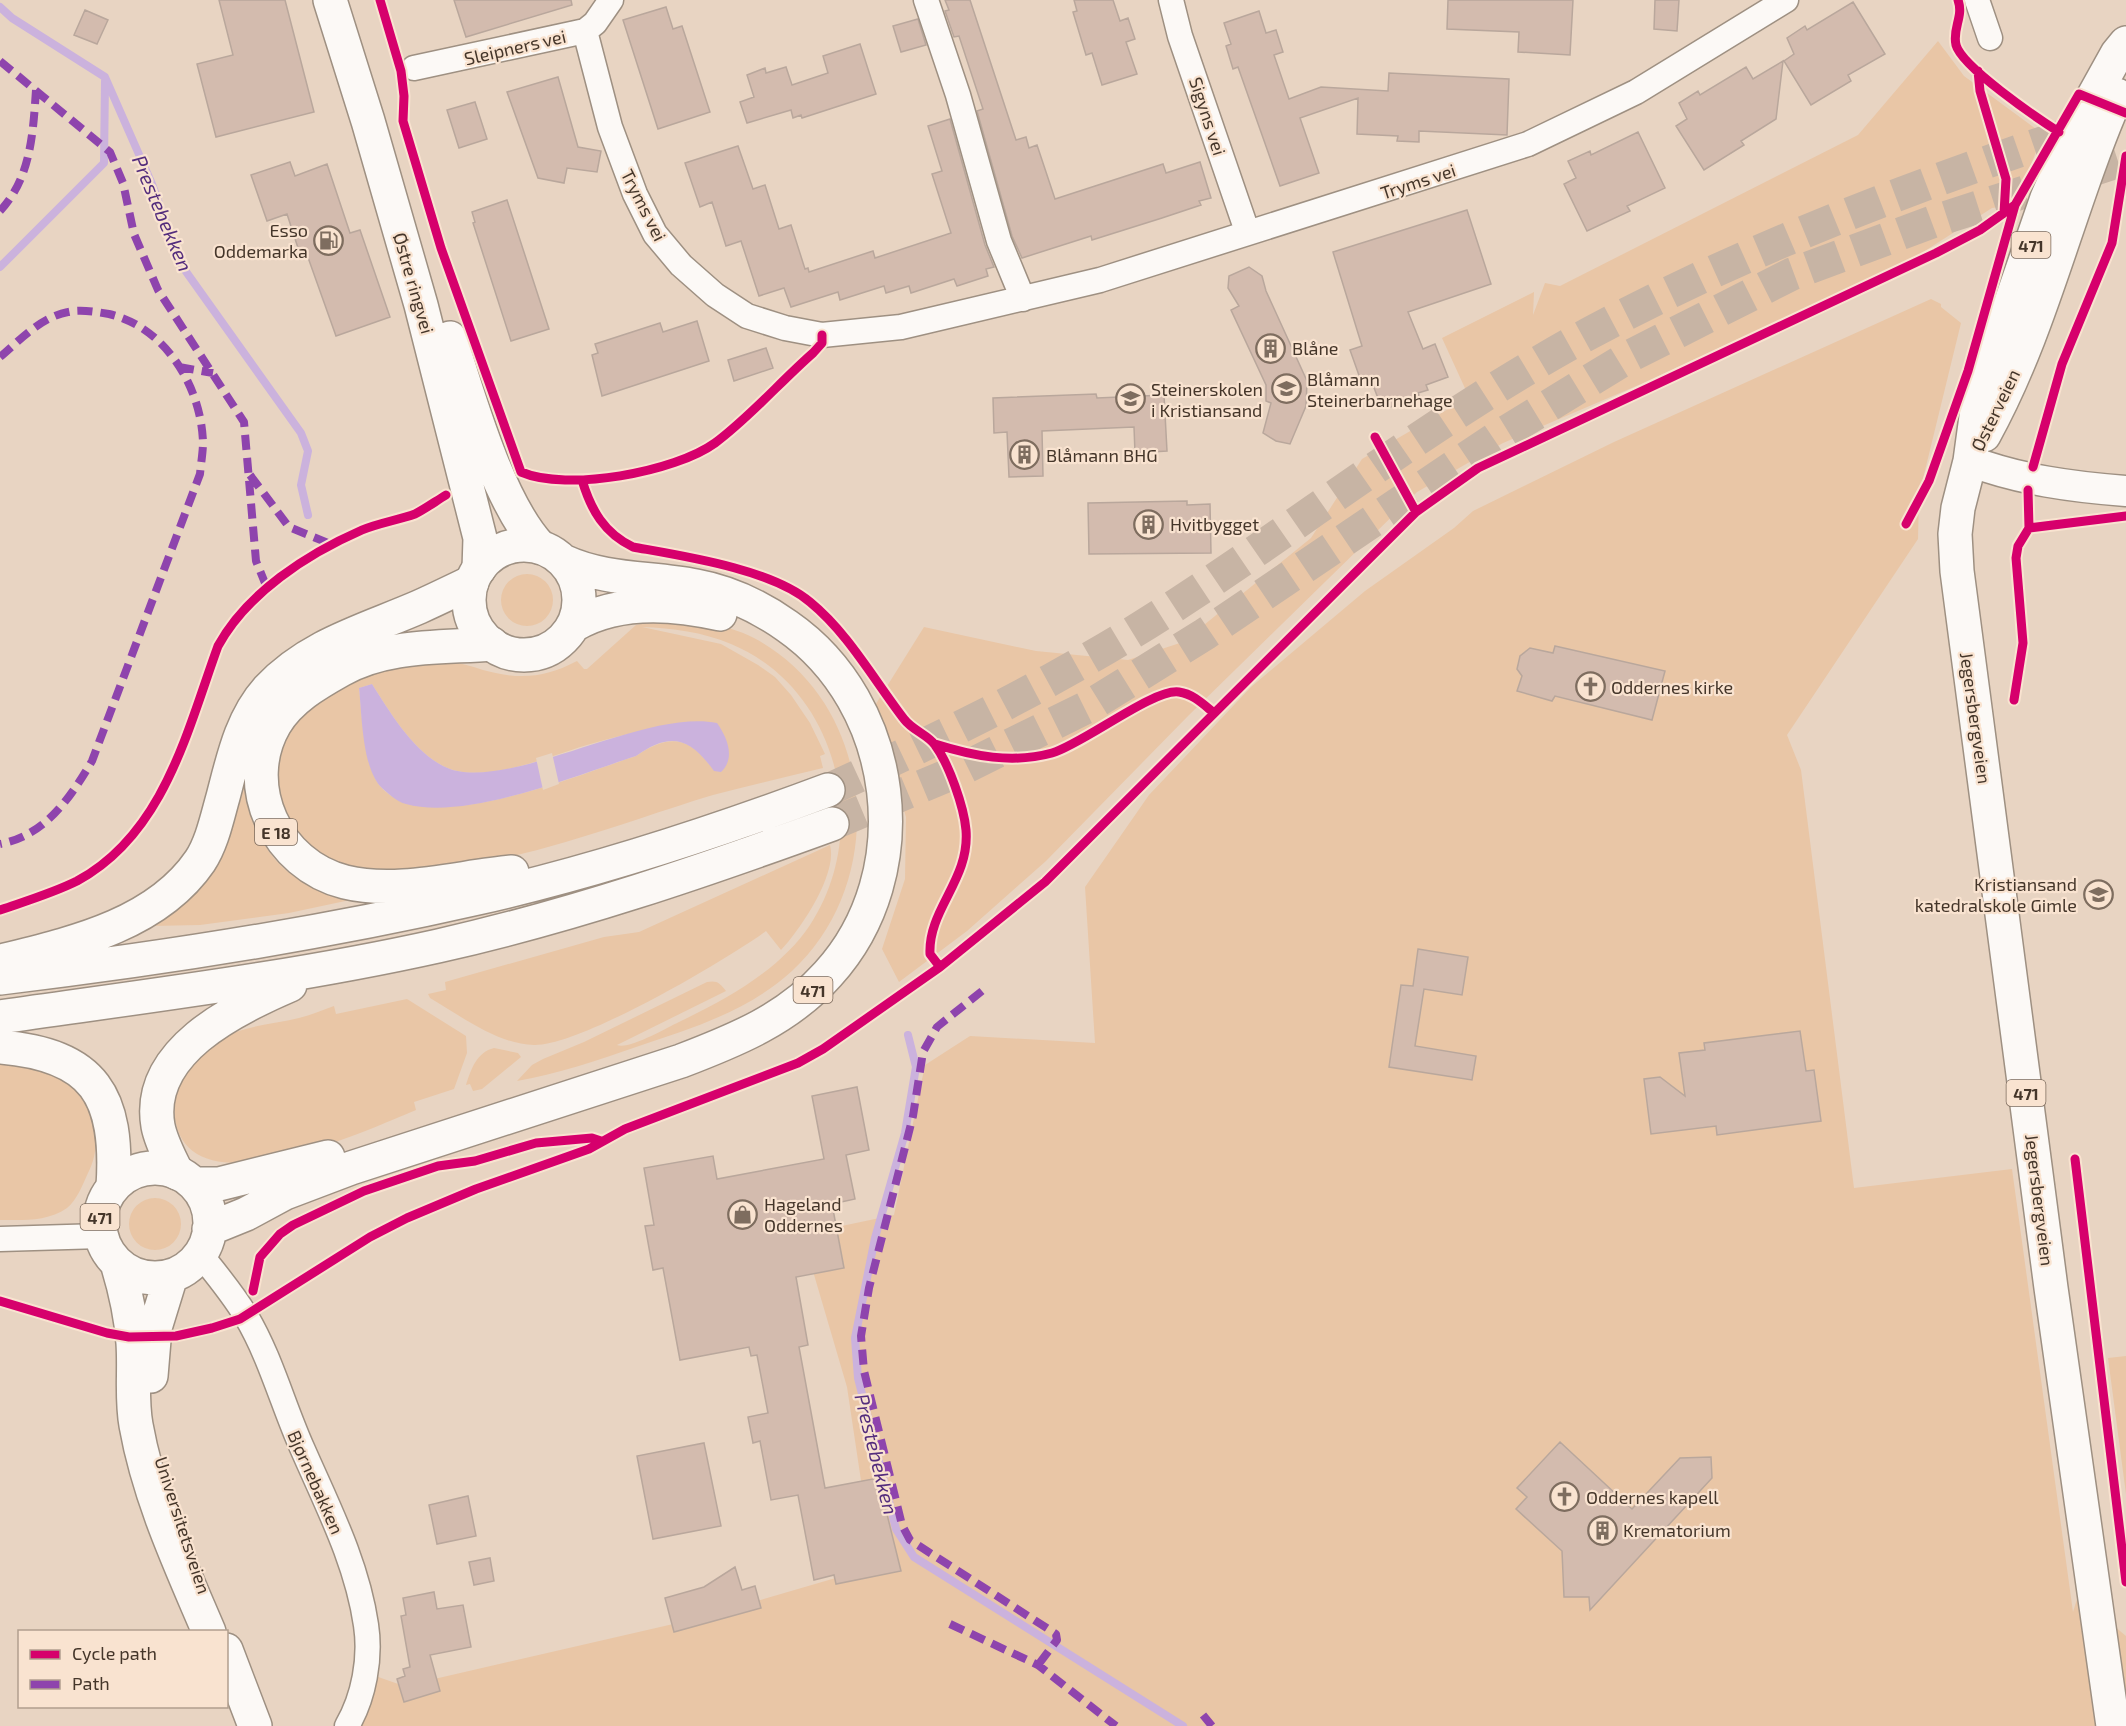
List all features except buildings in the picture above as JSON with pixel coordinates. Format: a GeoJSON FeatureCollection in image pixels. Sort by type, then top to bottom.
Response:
{"type":"FeatureCollection","features":[{"type":"Feature","properties":{"kind":"main road","name":"Østre ringvei"},"geometry":{"type":"LineString","coordinates":[[330,0],[368,120],[421,305],[480,538],[476,576]]}},
{"type":"Feature","properties":{"kind":"main road","name":"Østre ringvei"},"geometry":{"type":"LineString","coordinates":[[346,0],[414,228],[484,436],[514,513],[551,554]]}},
{"type":"Feature","properties":{"kind":"main road","name":"Østerveien"},"geometry":{"type":"LineString","coordinates":[[1970,460],[1978,402],[1985,376],[2048,198],[2087,108],[2126,43]]}},
{"type":"Feature","properties":{"kind":"main road","name":"Østerveien"},"geometry":{"type":"LineString","coordinates":[[1970,460],[2009,383],[2040,309],[2097,142],[2126,74]]}},
{"type":"Feature","properties":{"kind":"main road","name":"Jegersbergveien"},"geometry":{"type":"LineString","coordinates":[[1970,460],[1956,526],[1957,571],[2051,1287],[2113,1726]]}},
{"type":"Feature","properties":{"kind":"main road","name":"471"},"geometry":{"type":"LineString","coordinates":[[171,1276],[187,1267],[205,1241],[246,1214],[285,1193],[351,1168],[681,1061],[735,1040],[786,1012],[816,987],[841,957],[862,923],[876,887],[883,858],[886,829],[884,790],[874,744],[862,714],[830,665],[786,626],[735,597],[697,586],[597,574],[551,554],[517,545],[495,553],[476,576]]}},
{"type":"Feature","properties":{"kind":"main road"},"geometry":{"type":"LineString","coordinates":[[551,554],[577,584],[578,612],[574,625]]}},
{"type":"Feature","properties":{"kind":"main road"},"geometry":{"type":"LineString","coordinates":[[476,576],[471,611],[478,630],[492,644]]}},
{"type":"Feature","properties":{"kind":"main road"},"geometry":{"type":"LineString","coordinates":[[0,961],[89,937],[122,923],[175,890],[200,861],[209,843],[236,747],[256,704],[268,689],[305,657],[344,636],[419,607],[476,576]]}},
{"type":"Feature","properties":{"kind":"main road","name":"471"},"geometry":{"type":"LineString","coordinates":[[109,1249],[101,1210],[113,1187],[136,1171],[163,1169],[185,1178],[219,1184],[352,1151],[694,1039],[728,1025],[776,998],[804,975],[828,947],[854,899],[865,864],[869,828],[868,791],[858,749],[828,691],[804,663],[776,640],[727,615],[692,608],[656,605],[618,608],[590,616],[574,625],[558,643],[537,653],[513,654],[492,644]]}},
{"type":"Feature","properties":{"kind":"main road","name":"E 18"},"geometry":{"type":"LineString","coordinates":[[492,644],[390,652],[343,668],[305,692],[288,707],[267,740],[262,762],[261,786],[274,828],[293,855],[307,865],[323,875],[362,885],[419,884],[540,868],[609,864]]}},
{"type":"Feature","properties":{"kind":"main road","name":"E 18"},"geometry":{"type":"LineString","coordinates":[[0,978],[180,953],[364,923],[480,898],[609,864],[725,828],[828,790]]}},
{"type":"Feature","properties":{"kind":"main road"},"geometry":{"type":"LineString","coordinates":[[0,1017],[327,969],[440,945],[574,910],[701,872],[832,824]]}},
{"type":"Feature","properties":{"kind":"main road"},"geometry":{"type":"LineString","coordinates":[[205,1241],[208,1210],[185,1178],[157,1123],[159,1090],[174,1062],[202,1034],[247,1005],[327,969]]}},
{"type":"Feature","properties":{"kind":"main road"},"geometry":{"type":"LineString","coordinates":[[0,1047],[54,1057],[78,1069],[94,1084],[113,1127],[116,1148],[113,1187]]}},
{"type":"Feature","properties":{"kind":"main road"},"geometry":{"type":"LineString","coordinates":[[109,1249],[142,1277],[171,1276]]}},
{"type":"Feature","properties":{"kind":"main road","name":"Universitetsveien"},"geometry":{"type":"LineString","coordinates":[[109,1249],[126,1291],[133,1344],[135,1422],[145,1469],[165,1530],[208,1630]]}},
{"type":"Feature","properties":{"kind":"main road","name":"Universitetsveien"},"geometry":{"type":"LineString","coordinates":[[171,1276],[152,1347],[150,1384],[153,1426],[169,1492],[218,1630]]}},
{"type":"Feature","properties":{"kind":"main road"},"geometry":{"type":"LineString","coordinates":[[228,1655],[255,1726]]}},
{"type":"Feature","properties":{"kind":"main road"},"geometry":{"type":"LineString","coordinates":[[228,1676],[250,1726]]}},
{"type":"Feature","properties":{"kind":"street"},"geometry":{"type":"LineString","coordinates":[[926,0],[958,95],[999,241],[1023,299]]}},
{"type":"Feature","properties":{"kind":"street","name":"Sigyns vei"},"geometry":{"type":"LineString","coordinates":[[1171,0],[1180,36],[1247,231]]}},
{"type":"Feature","properties":{"kind":"street","name":"Tryms vei"},"geometry":{"type":"LineString","coordinates":[[585,31],[610,127],[635,194],[655,234],[681,265],[715,296],[731,306],[747,315],[785,328],[822,335],[901,327],[1131,271],[1247,231],[1362,199],[1528,144],[1636,92],[1786,0]]}},
{"type":"Feature","properties":{"kind":"street"},"geometry":{"type":"LineString","coordinates":[[1977,0],[1990,38]]}},
{"type":"Feature","properties":{"kind":"street","name":"Sleipners vei"},"geometry":{"type":"LineString","coordinates":[[414,68],[585,31],[595,23],[604,3]]}},
{"type":"Feature","properties":{"kind":"street"},"geometry":{"type":"LineString","coordinates":[[1970,460],[2031,479],[2078,488],[2126,491]]}},
{"type":"Feature","properties":{"kind":"street"},"geometry":{"type":"LineString","coordinates":[[0,1239],[109,1249]]}},
{"type":"Feature","properties":{"kind":"street","name":"Bjørnebakken"},"geometry":{"type":"LineString","coordinates":[[205,1241],[266,1356],[290,1422],[354,1571],[366,1626],[368,1656],[354,1714],[346,1726]]}},
{"type":"Feature","properties":{"kind":"shaded area"},"geometry":{"type":"Polygon","coordinates":[[[1938,41],[1964,76],[2043,134],[2015,205],[1992,208],[1917,256],[1641,384],[1503,443],[1417,492],[1189,715],[1046,861],[967,931],[899,982],[882,949],[905,879],[906,817],[874,707],[924,627],[1036,651],[1128,660],[1183,642],[1311,538],[1362,459],[1469,397],[1442,338],[1534,292],[1533,315],[1545,283],[1560,286],[1858,135],[1938,41]]]}},
{"type":"Feature","properties":{"kind":"shaded area"},"geometry":{"type":"Polygon","coordinates":[[[1931,299],[1941,304],[1941,307],[1961,323],[1919,495],[1918,539],[1787,735],[1801,770],[1854,1188],[2012,1169],[2073,1612],[2078,1596],[2126,1636],[2126,1726],[336,1726],[364,1672],[404,1686],[695,1619],[839,1577],[869,1534],[847,1387],[805,1244],[775,1240],[894,1215],[925,1065],[970,1036],[1095,1043],[1085,887],[1149,795],[1251,687],[1365,591],[1454,528],[1473,511],[1614,442],[1931,299]]]}},
{"type":"Feature","properties":{"kind":"shaded area"},"geometry":{"type":"Polygon","coordinates":[[[527,574],[537,576],[545,582],[551,590],[553,600],[551,610],[545,618],[537,624],[527,626],[517,624],[509,618],[503,610],[501,600],[503,590],[509,582],[517,576],[527,574]]]}},
{"type":"Feature","properties":{"kind":"shaded area"},"geometry":{"type":"Polygon","coordinates":[[[657,620],[707,624],[743,633],[754,638],[795,667],[825,705],[846,748],[856,795],[856,843],[845,890],[824,933],[792,971],[757,997],[719,1017],[680,1032],[578,1066],[517,1081],[532,1065],[543,1059],[584,1042],[707,982],[718,983],[726,991],[617,1045],[623,1046],[638,1042],[716,1003],[751,982],[784,956],[810,925],[829,888],[839,848],[841,807],[834,766],[820,728],[798,694],[768,665],[731,644],[687,631],[642,627],[721,644],[775,677],[791,695],[810,723],[825,754],[820,756],[823,768],[713,795],[568,841],[512,856],[456,867],[403,872],[354,868],[313,854],[289,823],[278,802],[275,778],[278,756],[293,725],[309,708],[355,679],[399,665],[430,661],[455,662],[496,673],[520,676],[543,674],[577,661],[584,669],[587,669],[636,625],[657,620]],[[372,684],[359,688],[370,766],[380,786],[402,801],[431,807],[466,805],[504,798],[579,776],[636,756],[666,742],[675,741],[692,747],[709,764],[687,722],[640,731],[498,771],[478,773],[460,771],[443,766],[421,750],[394,718],[372,684]]]}},
{"type":"Feature","properties":{"kind":"shaded area"},"geometry":{"type":"Polygon","coordinates":[[[372,684],[403,730],[421,750],[443,766],[469,772],[500,770],[536,762],[612,738],[686,722],[717,723],[727,741],[728,760],[721,772],[714,771],[697,751],[688,745],[670,741],[648,748],[636,756],[521,794],[459,806],[431,808],[406,804],[395,799],[380,786],[374,777],[366,753],[359,688],[372,684]]]}},
{"type":"Feature","properties":{"kind":"shaded area"},"geometry":{"type":"Polygon","coordinates":[[[238,784],[247,784],[251,814],[256,828],[263,842],[281,866],[306,883],[335,892],[350,900],[289,913],[200,925],[151,926],[238,784]]]}},
{"type":"Feature","properties":{"kind":"shaded area"},"geometry":{"type":"Polygon","coordinates":[[[830,845],[831,857],[828,871],[816,901],[781,950],[766,931],[687,981],[584,1032],[555,1042],[534,1045],[506,1040],[480,1028],[430,998],[428,994],[446,990],[445,982],[604,937],[639,932],[830,845]]]}},
{"type":"Feature","properties":{"kind":"shaded area"},"geometry":{"type":"Polygon","coordinates":[[[407,999],[466,1036],[467,1053],[454,1089],[414,1102],[416,1110],[357,1134],[318,1148],[277,1158],[238,1163],[206,1158],[183,1141],[174,1108],[177,1089],[193,1062],[216,1042],[236,1032],[299,1018],[334,1006],[336,1014],[407,999]]]}},
{"type":"Feature","properties":{"kind":"shaded area"},"geometry":{"type":"Polygon","coordinates":[[[494,1048],[518,1053],[521,1057],[482,1089],[473,1091],[470,1084],[466,1085],[473,1067],[483,1053],[494,1048]]]}},
{"type":"Feature","properties":{"kind":"shaded area"},"geometry":{"type":"Polygon","coordinates":[[[0,1063],[31,1065],[57,1073],[82,1095],[95,1124],[94,1157],[84,1182],[74,1201],[67,1208],[51,1216],[0,1220],[0,1063]]]}},
{"type":"Feature","properties":{"kind":"shaded area"},"geometry":{"type":"Polygon","coordinates":[[[150,1198],[160,1198],[174,1205],[181,1224],[174,1243],[160,1250],[150,1250],[140,1246],[133,1239],[129,1229],[129,1219],[133,1209],[140,1202],[150,1198]]]}},
{"type":"Feature","properties":{"kind":"shaded area"},"geometry":{"type":"Polygon","coordinates":[[[2126,1356],[2126,1494],[2108,1358],[2126,1356]]]}},
{"type":"Feature","properties":{"kind":"pier"},"geometry":{"type":"Polygon","coordinates":[[[552,753],[559,784],[543,790],[536,758],[552,753]]]}},
{"type":"Feature","properties":{"kind":"waterway","name":"Prestebekken"},"geometry":{"type":"LineString","coordinates":[[0,7],[12,18],[105,77],[152,184],[182,266],[301,433],[308,451],[301,485],[308,515]]}},
{"type":"Feature","properties":{"kind":"waterway"},"geometry":{"type":"LineString","coordinates":[[0,267],[104,163],[105,81]]}},
{"type":"Feature","properties":{"kind":"waterway","name":"Prestebekken"},"geometry":{"type":"LineString","coordinates":[[908,1035],[916,1067],[905,1133],[875,1238],[855,1338],[858,1378],[896,1529],[914,1557],[1183,1726]]}},
{"type":"Feature","properties":{"kind":"tunnel"},"geometry":{"type":"LineString","coordinates":[[828,790],[1007,703],[1137,630],[1484,395],[1590,333],[1651,301],[1776,244],[1840,218],[1968,169],[2098,124]]}},
{"type":"Feature","properties":{"kind":"tunnel"},"geometry":{"type":"LineString","coordinates":[[832,824],[958,771],[1091,705],[1205,634],[1499,436],[1630,356],[1792,274],[1932,222],[2126,159]]}},
{"type":"Feature","properties":{"kind":"marked path"},"geometry":{"type":"LineString","coordinates":[[0,61],[110,152],[123,183],[134,234],[158,290],[244,422],[256,561],[267,588]]}},
{"type":"Feature","properties":{"kind":"marked path"},"geometry":{"type":"LineString","coordinates":[[0,211],[10,198],[24,170],[31,138],[36,90]]}},
{"type":"Feature","properties":{"kind":"marked path"},"geometry":{"type":"LineString","coordinates":[[0,357],[31,330],[58,315],[73,311],[89,311],[109,314],[129,321],[163,345],[176,362],[195,400],[201,421],[203,442],[200,474],[92,761],[75,788],[44,824],[16,839],[0,844]]}},
{"type":"Feature","properties":{"kind":"marked path"},"geometry":{"type":"LineString","coordinates":[[179,367],[213,373]]}},
{"type":"Feature","properties":{"kind":"marked path"},"geometry":{"type":"LineString","coordinates":[[250,475],[289,527],[333,545]]}},
{"type":"Feature","properties":{"kind":"marked path"},"geometry":{"type":"LineString","coordinates":[[982,991],[937,1027],[923,1052],[913,1116],[869,1288],[861,1336],[864,1371],[902,1525],[910,1540],[1056,1634],[1057,1640],[1038,1665]]}},
{"type":"Feature","properties":{"kind":"marked path"},"geometry":{"type":"LineString","coordinates":[[950,1624],[1038,1665],[1116,1726]]}},
{"type":"Feature","properties":{"kind":"marked path"},"geometry":{"type":"LineString","coordinates":[[1203,1715],[1212,1726]]}},
{"type":"Feature","properties":{"kind":"cycle path"},"geometry":{"type":"LineString","coordinates":[[380,0],[401,71],[404,96],[403,121],[441,248],[521,472],[541,478],[565,480],[620,476],[674,463],[697,453],[715,443],[753,411],[813,353],[822,343],[822,335]]}},
{"type":"Feature","properties":{"kind":"cycle path"},"geometry":{"type":"LineString","coordinates":[[1958,0],[1960,12],[1955,39],[1961,54],[1985,79],[2059,132]]}},
{"type":"Feature","properties":{"kind":"cycle path"},"geometry":{"type":"LineString","coordinates":[[1978,71],[1980,91],[2006,179],[2004,213]]}},
{"type":"Feature","properties":{"kind":"cycle path"},"geometry":{"type":"LineString","coordinates":[[1906,524],[1929,481],[1968,371],[2015,205],[2079,94],[2126,113]]}},
{"type":"Feature","properties":{"kind":"cycle path"},"geometry":{"type":"LineString","coordinates":[[2033,467],[2062,364],[2112,243],[2126,156]]}},
{"type":"Feature","properties":{"kind":"cycle path"},"geometry":{"type":"LineString","coordinates":[[0,1301],[107,1333],[129,1337],[176,1336],[212,1328],[240,1319],[370,1237],[407,1218],[476,1189],[589,1149],[625,1129],[798,1063],[823,1049],[940,967],[1045,882],[1416,512],[1478,468],[1936,253],[1980,230],[2015,205]]}},
{"type":"Feature","properties":{"kind":"cycle path"},"geometry":{"type":"LineString","coordinates":[[1375,437],[1416,512]]}},
{"type":"Feature","properties":{"kind":"cycle path"},"geometry":{"type":"LineString","coordinates":[[582,480],[594,511],[606,528],[633,547],[750,572],[773,581],[810,602],[849,642],[907,723],[935,745],[955,786],[966,830],[966,848],[962,864],[935,923],[931,938],[930,954],[940,967]]}},
{"type":"Feature","properties":{"kind":"cycle path"},"geometry":{"type":"LineString","coordinates":[[2014,700],[2023,643],[2016,558],[2018,546],[2029,528],[2028,490]]}},
{"type":"Feature","properties":{"kind":"cycle path"},"geometry":{"type":"LineString","coordinates":[[0,910],[77,881],[107,861],[131,836],[152,808],[168,778],[183,745],[218,646],[230,627],[262,592],[280,577],[320,551],[368,528],[415,514],[446,495]]}},
{"type":"Feature","properties":{"kind":"cycle path"},"geometry":{"type":"LineString","coordinates":[[2029,528],[2126,516]]}},
{"type":"Feature","properties":{"kind":"cycle path"},"geometry":{"type":"LineString","coordinates":[[935,744],[993,757],[1022,758],[1052,753],[1065,748],[1136,707],[1168,693],[1179,692],[1189,695],[1214,713]]}},
{"type":"Feature","properties":{"kind":"cycle path"},"geometry":{"type":"LineString","coordinates":[[253,1291],[260,1257],[280,1234],[293,1225],[364,1191],[438,1166],[475,1161],[536,1143],[592,1138],[601,1141]]}},
{"type":"Feature","properties":{"kind":"cycle path"},"geometry":{"type":"LineString","coordinates":[[2075,1159],[2126,1582]]}},
{"type":"Feature","properties":{"kind":"place","name":"Esso Oddemarka"},"geometry":{"type":"Point","coordinates":[329,240]}},
{"type":"Feature","properties":{"kind":"place","name":"Blåne"},"geometry":{"type":"Point","coordinates":[1271,348]}},
{"type":"Feature","properties":{"kind":"place","name":"Blåmann Steinerbarnehage"},"geometry":{"type":"Point","coordinates":[1286,389]}},
{"type":"Feature","properties":{"kind":"place","name":"Steinerskolen i Kristiansand"},"geometry":{"type":"Point","coordinates":[1130,399]}},
{"type":"Feature","properties":{"kind":"place","name":"Blåmann BHG"},"geometry":{"type":"Point","coordinates":[1025,455]}},
{"type":"Feature","properties":{"kind":"place","name":"Hvitbygget"},"geometry":{"type":"Point","coordinates":[1149,524]}},
{"type":"Feature","properties":{"kind":"place","name":"Oddernes kirke"},"geometry":{"type":"Point","coordinates":[1590,687]}},
{"type":"Feature","properties":{"kind":"place","name":"Kristiansand katedralskole Gimle"},"geometry":{"type":"Point","coordinates":[2098,894]}},
{"type":"Feature","properties":{"kind":"place","name":"Hageland Oddernes"},"geometry":{"type":"Point","coordinates":[743,1214]}},
{"type":"Feature","properties":{"kind":"place","name":"Oddernes kapell"},"geometry":{"type":"Point","coordinates":[1565,1497]}},
{"type":"Feature","properties":{"kind":"place","name":"Krematorium"},"geometry":{"type":"Point","coordinates":[1602,1530]}}]}
